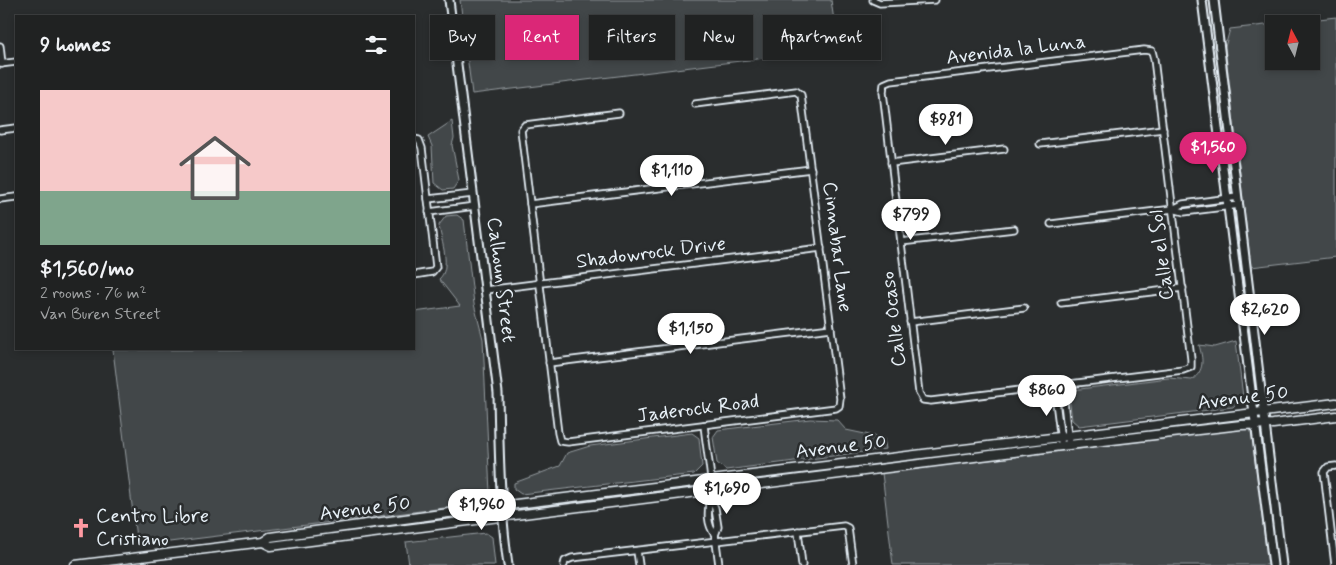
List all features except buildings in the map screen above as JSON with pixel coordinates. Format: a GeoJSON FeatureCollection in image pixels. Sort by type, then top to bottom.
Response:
{"type":"FeatureCollection","features":[{"type":"Feature","properties":{"kind":"main road","name":"Avenue 50"},"geometry":{"type":"LineString","coordinates":[[75,565],[263,542],[270,537],[711,480],[1336,403]]}},
{"type":"Feature","properties":{"kind":"main road","name":"Avenue 50"},"geometry":{"type":"LineString","coordinates":[[263,542],[271,546],[503,516],[711,494],[1065,445],[1261,423],[1318,419],[1336,414]]}},
{"type":"Feature","properties":{"kind":"street","name":"Calhoun Street"},"geometry":{"type":"LineString","coordinates":[[449,0],[498,393],[499,456],[508,565]]}},
{"type":"Feature","properties":{"kind":"street"},"geometry":{"type":"LineString","coordinates":[[873,0],[880,3],[935,0]]}},
{"type":"Feature","properties":{"kind":"street"},"geometry":{"type":"LineString","coordinates":[[1202,0],[1228,202],[1282,565]]}},
{"type":"Feature","properties":{"kind":"street"},"geometry":{"type":"LineString","coordinates":[[1214,0],[1238,201],[1259,412]]}},
{"type":"Feature","properties":{"kind":"street"},"geometry":{"type":"LineString","coordinates":[[0,46],[1,64],[15,62]]}},
{"type":"Feature","properties":{"kind":"street","name":"Avenida la Luna"},"geometry":{"type":"LineString","coordinates":[[884,84],[891,81],[1152,51]]}},
{"type":"Feature","properties":{"kind":"street","name":"Calle el Sol"},"geometry":{"type":"LineString","coordinates":[[1062,385],[1183,370],[1190,367],[1191,359],[1183,288],[1152,51]]}},
{"type":"Feature","properties":{"kind":"street","name":"Calle Ocaso"},"geometry":{"type":"LineString","coordinates":[[884,84],[883,92],[910,322],[919,392],[922,400],[930,401],[1054,386]]}},
{"type":"Feature","properties":{"kind":"street","name":"Cinnabar Lane"},"geometry":{"type":"LineString","coordinates":[[695,104],[799,92],[811,169],[840,398],[839,406]]}},
{"type":"Feature","properties":{"kind":"street"},"geometry":{"type":"LineString","coordinates":[[620,113],[522,126],[549,363],[831,328]]}},
{"type":"Feature","properties":{"kind":"street"},"geometry":{"type":"LineString","coordinates":[[0,130],[15,128]]}},
{"type":"Feature","properties":{"kind":"street"},"geometry":{"type":"LineString","coordinates":[[1040,144],[1163,129]]}},
{"type":"Feature","properties":{"kind":"street"},"geometry":{"type":"LineString","coordinates":[[415,275],[435,270],[422,148],[416,140]]}},
{"type":"Feature","properties":{"kind":"street"},"geometry":{"type":"LineString","coordinates":[[891,163],[1004,149]]}},
{"type":"Feature","properties":{"kind":"street"},"geometry":{"type":"LineString","coordinates":[[530,204],[811,169]]}},
{"type":"Feature","properties":{"kind":"street"},"geometry":{"type":"LineString","coordinates":[[428,199],[473,194]]}},
{"type":"Feature","properties":{"kind":"street"},"geometry":{"type":"LineString","coordinates":[[0,199],[15,197]]}},
{"type":"Feature","properties":{"kind":"street"},"geometry":{"type":"LineString","coordinates":[[1051,224],[1173,209],[1183,204],[1238,201]]}},
{"type":"Feature","properties":{"kind":"street"},"geometry":{"type":"LineString","coordinates":[[429,212],[475,206]]}},
{"type":"Feature","properties":{"kind":"street"},"geometry":{"type":"LineString","coordinates":[[901,242],[1014,229]]}},
{"type":"Feature","properties":{"kind":"street","name":"Shadowrock Drive"},"geometry":{"type":"LineString","coordinates":[[486,290],[821,248]]}},
{"type":"Feature","properties":{"kind":"street"},"geometry":{"type":"LineString","coordinates":[[1061,303],[1183,288]]}},
{"type":"Feature","properties":{"kind":"street"},"geometry":{"type":"LineString","coordinates":[[910,322],[1024,308]]}},
{"type":"Feature","properties":{"kind":"street","name":"Jaderock Road"},"geometry":{"type":"LineString","coordinates":[[549,363],[560,441],[568,442],[832,409],[839,406]]}},
{"type":"Feature","properties":{"kind":"street"},"geometry":{"type":"LineString","coordinates":[[1064,436],[1054,386],[1062,385],[1065,445]]}},
{"type":"Feature","properties":{"kind":"street"},"geometry":{"type":"LineString","coordinates":[[1261,423],[1273,565]]}},
{"type":"Feature","properties":{"kind":"street"},"geometry":{"type":"LineString","coordinates":[[704,425],[711,480],[711,494],[707,508],[710,528],[715,538],[719,565]]}},
{"type":"Feature","properties":{"kind":"street"},"geometry":{"type":"LineString","coordinates":[[1335,565],[1324,477],[1325,469],[1336,466]]}},
{"type":"Feature","properties":{"kind":"street"},"geometry":{"type":"LineString","coordinates":[[564,563],[572,558],[638,551],[715,538],[844,526],[848,528],[853,565]]}},
{"type":"Feature","properties":{"kind":"street"},"geometry":{"type":"LineString","coordinates":[[798,531],[802,565]]}},
{"type":"Feature","properties":{"kind":"street"},"geometry":{"type":"LineString","coordinates":[[638,551],[639,565]]}},
{"type":"Feature","properties":{"kind":"shaded area"},"geometry":{"type":"Polygon","coordinates":[[[460,0],[831,0],[833,15],[763,15],[763,58],[753,59],[753,15],[685,15],[685,60],[749,60],[472,94],[468,60],[495,60],[495,15],[462,15],[460,0]]]}},
{"type":"Feature","properties":{"kind":"shaded area"},"geometry":{"type":"Polygon","coordinates":[[[1336,17],[1336,257],[1251,267],[1225,47],[1230,29],[1265,25],[1265,70],[1320,70],[1320,19],[1336,17]]]}},
{"type":"Feature","properties":{"kind":"shaded area"},"geometry":{"type":"Polygon","coordinates":[[[452,121],[454,138],[452,145],[459,180],[453,189],[443,190],[434,183],[432,146],[428,137],[452,121]]]}},
{"type":"Feature","properties":{"kind":"shaded area"},"geometry":{"type":"Polygon","coordinates":[[[457,215],[464,220],[474,304],[483,339],[490,494],[484,499],[485,503],[137,546],[113,350],[415,350],[415,312],[460,306],[439,279],[445,268],[445,254],[439,225],[446,216],[457,215]]]}},
{"type":"Feature","properties":{"kind":"shaded area"},"geometry":{"type":"Polygon","coordinates":[[[1236,341],[1243,397],[1233,407],[1079,426],[1072,420],[1069,396],[1072,390],[1168,378],[1192,380],[1199,372],[1202,364],[1199,345],[1215,347],[1236,341]]]}},
{"type":"Feature","properties":{"kind":"shaded area"},"geometry":{"type":"Polygon","coordinates":[[[810,419],[837,420],[846,430],[884,438],[886,449],[726,470],[717,463],[713,437],[718,430],[810,419]]]}},
{"type":"Feature","properties":{"kind":"shaded area"},"geometry":{"type":"Polygon","coordinates":[[[1251,428],[1268,565],[893,565],[882,473],[1251,428]]]}},
{"type":"Feature","properties":{"kind":"shaded area"},"geometry":{"type":"Polygon","coordinates":[[[692,433],[699,438],[702,466],[694,474],[521,494],[514,489],[514,483],[560,466],[567,453],[590,446],[692,433]]]}},
{"type":"Feature","properties":{"kind":"shaded area"},"geometry":{"type":"Polygon","coordinates":[[[486,533],[492,537],[495,565],[409,565],[406,542],[486,533]]]}},
{"type":"Feature","properties":{"kind":"place","name":"Centro Libre Cristiano"},"geometry":{"type":"Point","coordinates":[81,528]}}]}
